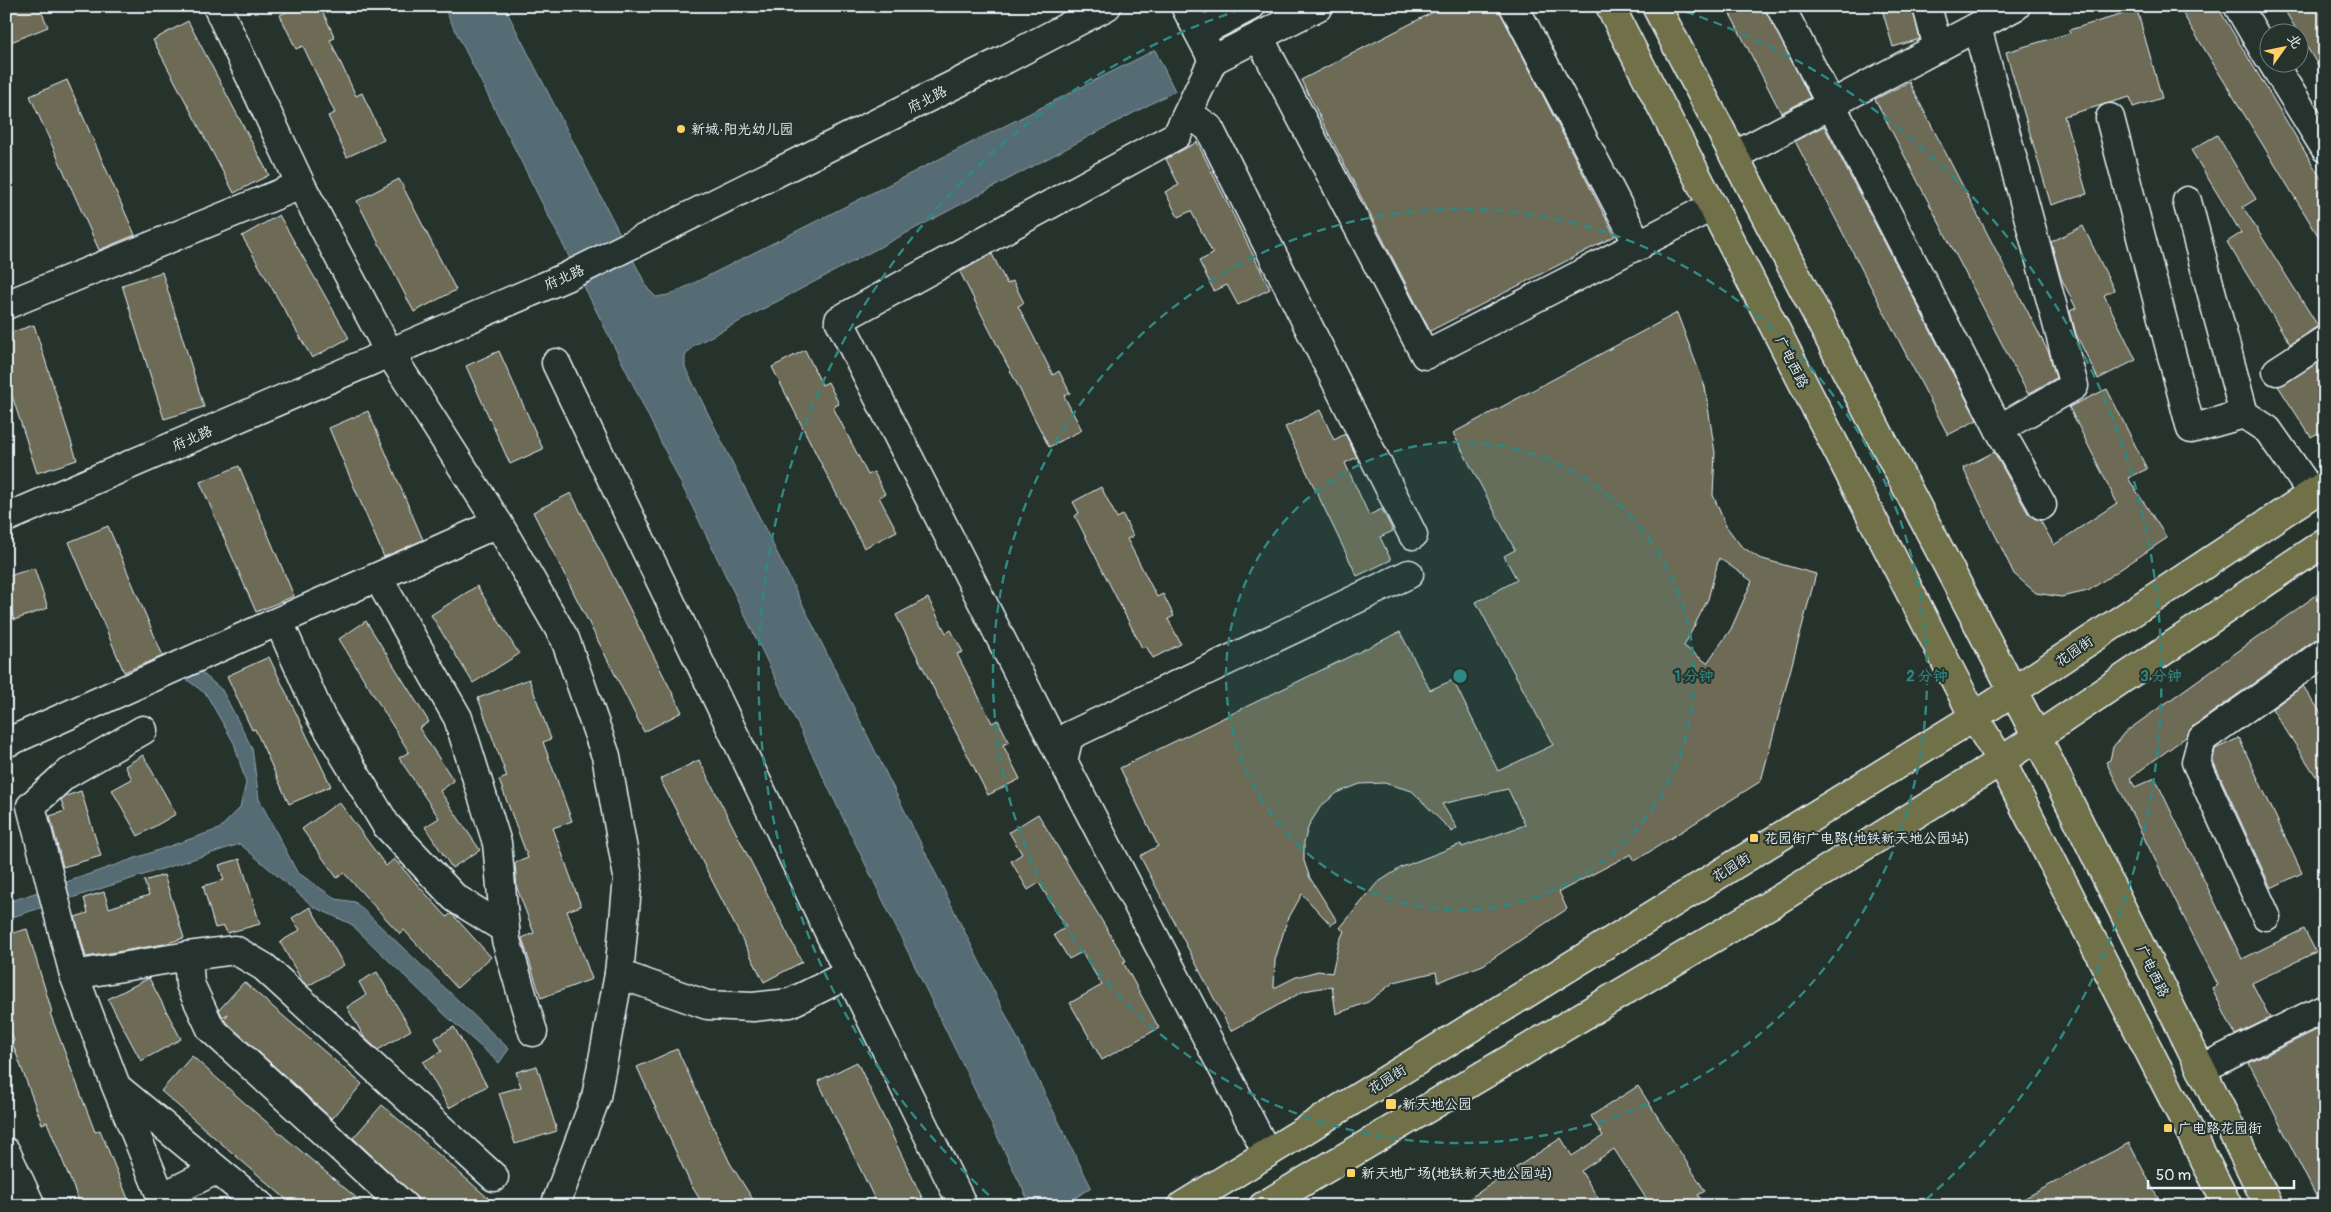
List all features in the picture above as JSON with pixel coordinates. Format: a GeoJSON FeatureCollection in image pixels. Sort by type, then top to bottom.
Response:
{"type":"FeatureCollection","features":[{"type":"Feature","properties":{"kind":"main road","name":"广电西路"},"geometry":{"type":"LineString","coordinates":[[1610,6],[1974,717],[2001,761],[2228,1206]]}},
{"type":"Feature","properties":{"kind":"main road"},"geometry":{"type":"LineString","coordinates":[[1656,6],[2013,692]]}},
{"type":"Feature","properties":{"kind":"main road","name":"花园街"},"geometry":{"type":"LineString","coordinates":[[1182,1206],[1974,717],[2318,489]]}},
{"type":"Feature","properties":{"kind":"main road"},"geometry":{"type":"LineString","coordinates":[[1264,1206],[1781,898],[2001,761],[2325,542]]}},
{"type":"Feature","properties":{"kind":"main road","name":"广电西路"},"geometry":{"type":"LineString","coordinates":[[2013,692],[2269,1206]]}},
{"type":"Feature","properties":{"kind":"street"},"geometry":{"type":"LineString","coordinates":[[217,6],[301,185],[389,352],[498,523],[564,638],[606,756],[628,877],[619,974],[596,1097],[556,1206]]}},
{"type":"Feature","properties":{"kind":"street","name":"府北路"},"geometry":{"type":"LineString","coordinates":[[6,518],[566,277],[1006,59],[1107,6]]}},
{"type":"Feature","properties":{"kind":"street"},"geometry":{"type":"LineString","coordinates":[[1185,6],[1213,60]]}},
{"type":"Feature","properties":{"kind":"street"},"geometry":{"type":"LineString","coordinates":[[1199,33],[1251,6]]}},
{"type":"Feature","properties":{"kind":"street"},"geometry":{"type":"LineString","coordinates":[[1268,1153],[1063,761],[839,320],[1178,135],[1213,60],[1320,6]]}},
{"type":"Feature","properties":{"kind":"street"},"geometry":{"type":"LineString","coordinates":[[1514,6],[1638,246]]}},
{"type":"Feature","properties":{"kind":"street"},"geometry":{"type":"LineString","coordinates":[[1780,6],[1999,430],[2042,505]]}},
{"type":"Feature","properties":{"kind":"street"},"geometry":{"type":"LineString","coordinates":[[1927,6],[1938,48]]}},
{"type":"Feature","properties":{"kind":"street"},"geometry":{"type":"LineString","coordinates":[[1734,156],[2016,6]]}},
{"type":"Feature","properties":{"kind":"street"},"geometry":{"type":"LineString","coordinates":[[2238,6],[2258,40]]}},
{"type":"Feature","properties":{"kind":"street"},"geometry":{"type":"LineString","coordinates":[[1977,27],[2074,386],[1999,430]]}},
{"type":"Feature","properties":{"kind":"street"},"geometry":{"type":"LineString","coordinates":[[1258,37],[1425,355],[1712,206]]}},
{"type":"Feature","properties":{"kind":"street"},"geometry":{"type":"LineString","coordinates":[[2278,72],[2325,148]]}},
{"type":"Feature","properties":{"kind":"street"},"geometry":{"type":"LineString","coordinates":[[1188,113],[1209,128],[1413,536]]}},
{"type":"Feature","properties":{"kind":"street"},"geometry":{"type":"LineString","coordinates":[[2110,118],[2192,429],[2244,414]]}},
{"type":"Feature","properties":{"kind":"street"},"geometry":{"type":"LineString","coordinates":[[6,305],[301,185]]}},
{"type":"Feature","properties":{"kind":"street"},"geometry":{"type":"LineString","coordinates":[[2187,201],[2244,414],[2268,430],[2318,489]]}},
{"type":"Feature","properties":{"kind":"street"},"geometry":{"type":"LineString","coordinates":[[2277,371],[2325,340]]}},
{"type":"Feature","properties":{"kind":"street"},"geometry":{"type":"LineString","coordinates":[[556,363],[849,974],[963,1206]]}},
{"type":"Feature","properties":{"kind":"street"},"geometry":{"type":"LineString","coordinates":[[6,743],[498,523]]}},
{"type":"Feature","properties":{"kind":"street"},"geometry":{"type":"LineString","coordinates":[[1063,761],[1069,736],[1409,574]]}},
{"type":"Feature","properties":{"kind":"street"},"geometry":{"type":"LineString","coordinates":[[378,578],[458,718],[497,843],[506,940],[533,1032]]}},
{"type":"Feature","properties":{"kind":"street"},"geometry":{"type":"LineString","coordinates":[[279,622],[321,717],[386,825],[455,898],[505,929]]}},
{"type":"Feature","properties":{"kind":"street"},"geometry":{"type":"LineString","coordinates":[[2266,916],[2196,762],[2202,739],[2325,652]]}},
{"type":"Feature","properties":{"kind":"street"},"geometry":{"type":"LineString","coordinates":[[143,730],[65,775],[31,806],[74,975],[163,1202],[216,1170]]}},
{"type":"Feature","properties":{"kind":"street"},"geometry":{"type":"LineString","coordinates":[[74,975],[235,950],[264,967],[494,1177]]}},
{"type":"Feature","properties":{"kind":"street"},"geometry":{"type":"LineString","coordinates":[[188,956],[190,984],[211,1029],[404,1206]]}},
{"type":"Feature","properties":{"kind":"street"},"geometry":{"type":"LineString","coordinates":[[619,974],[707,1005],[753,1007],[790,1003],[849,974]]}},
{"type":"Feature","properties":{"kind":"street"},"geometry":{"type":"LineString","coordinates":[[2202,1069],[2325,1008]]}},
{"type":"Feature","properties":{"kind":"street"},"geometry":{"type":"LineString","coordinates":[[116,1086],[261,1206]]}},
{"type":"Feature","properties":{"kind":"street"},"geometry":{"type":"LineString","coordinates":[[6,1152],[31,1206]]}},
{"type":"Feature","properties":{"kind":"water"},"geometry":{"type":"Polygon","coordinates":[[[443,6],[504,6],[648,289],[656,297],[668,295],[688,286],[1155,50],[1175,91],[693,346],[685,356],[685,367],[1091,1187],[1064,1206],[1031,1206],[628,374],[443,6]]]}},
{"type":"Feature","properties":{"kind":"water"},"geometry":{"type":"Polygon","coordinates":[[[201,672],[222,690],[252,748],[259,799],[297,872],[336,899],[355,902],[509,1049],[499,1063],[443,1013],[351,924],[314,907],[240,844],[6,919],[6,903],[219,829],[240,808],[246,783],[234,743],[206,694],[186,679],[201,672]]]}},
{"type":"Feature","properties":{"kind":"building"},"geometry":{"type":"Polygon","coordinates":[[[6,6],[39,6],[48,27],[11,42],[6,32],[6,6]]]}},
{"type":"Feature","properties":{"kind":"building"},"geometry":{"type":"Polygon","coordinates":[[[299,6],[320,6],[335,38],[330,40],[356,96],[362,93],[384,140],[347,157],[328,116],[335,113],[303,46],[296,49],[280,15],[299,6]]]}},
{"type":"Feature","properties":{"kind":"building"},"geometry":{"type":"Polygon","coordinates":[[[1445,6],[1497,6],[1615,236],[1430,331],[1301,80],[1445,6]]]}},
{"type":"Feature","properties":{"kind":"building"},"geometry":{"type":"Polygon","coordinates":[[[1726,6],[1765,6],[1810,98],[1781,113],[1726,6]]]}},
{"type":"Feature","properties":{"kind":"building"},"geometry":{"type":"Polygon","coordinates":[[[1881,6],[1912,6],[1920,39],[1893,47],[1881,6]]]}},
{"type":"Feature","properties":{"kind":"building"},"geometry":{"type":"Polygon","coordinates":[[[2195,6],[2217,6],[2325,185],[2325,247],[2183,14],[2195,6]]]}},
{"type":"Feature","properties":{"kind":"building"},"geometry":{"type":"Polygon","coordinates":[[[2282,6],[2320,6],[2325,14],[2325,77],[2308,49],[2308,22],[2292,22],[2282,6]]]}},
{"type":"Feature","properties":{"kind":"building"},"geometry":{"type":"Polygon","coordinates":[[[2137,10],[2162,98],[2133,107],[2130,97],[2064,116],[2087,194],[2051,205],[2006,52],[2070,33],[2069,30],[2137,10]]]}},
{"type":"Feature","properties":{"kind":"building"},"geometry":{"type":"Polygon","coordinates":[[[188,21],[269,175],[234,193],[153,40],[188,21]]]}},
{"type":"Feature","properties":{"kind":"building"},"geometry":{"type":"Polygon","coordinates":[[[67,80],[135,235],[99,250],[30,96],[67,80]]]}},
{"type":"Feature","properties":{"kind":"building"},"geometry":{"type":"Polygon","coordinates":[[[1909,82],[2049,353],[2056,378],[2028,394],[1875,99],[1909,82]]]}},
{"type":"Feature","properties":{"kind":"building"},"geometry":{"type":"Polygon","coordinates":[[[1824,126],[1977,420],[1948,435],[1795,141],[1824,126]]]}},
{"type":"Feature","properties":{"kind":"building"},"geometry":{"type":"Polygon","coordinates":[[[2217,135],[2256,199],[2243,207],[2318,326],[2290,344],[2227,242],[2241,233],[2191,150],[2217,135]]]}},
{"type":"Feature","properties":{"kind":"building"},"geometry":{"type":"Polygon","coordinates":[[[1197,142],[1270,289],[1238,305],[1227,285],[1214,291],[1199,261],[1213,254],[1191,211],[1178,217],[1165,192],[1179,185],[1166,159],[1197,142]]]}},
{"type":"Feature","properties":{"kind":"building"},"geometry":{"type":"Polygon","coordinates":[[[399,179],[456,290],[414,312],[357,201],[399,179]]]}},
{"type":"Feature","properties":{"kind":"building"},"geometry":{"type":"Polygon","coordinates":[[[279,215],[349,338],[312,358],[242,236],[279,215]]]}},
{"type":"Feature","properties":{"kind":"building"},"geometry":{"type":"Polygon","coordinates":[[[2083,226],[2114,290],[2104,295],[2136,360],[2098,379],[2076,334],[2070,311],[2076,308],[2061,278],[2051,242],[2083,226]]]}},
{"type":"Feature","properties":{"kind":"building"},"geometry":{"type":"Polygon","coordinates":[[[992,254],[1007,284],[1013,281],[1024,303],[1018,306],[1053,375],[1059,371],[1070,393],[1064,396],[1082,430],[1049,447],[960,272],[992,254]]]}},
{"type":"Feature","properties":{"kind":"building"},"geometry":{"type":"Polygon","coordinates":[[[162,272],[204,407],[164,419],[122,285],[162,272]]]}},
{"type":"Feature","properties":{"kind":"building"},"geometry":{"type":"Polygon","coordinates":[[[1677,313],[1705,387],[1715,453],[1713,495],[1726,526],[1741,546],[1759,558],[1816,574],[1761,781],[1635,861],[1631,854],[1559,892],[1567,909],[1483,965],[1438,982],[1436,972],[1394,982],[1368,1002],[1336,1014],[1332,986],[1304,991],[1231,1031],[1140,856],[1158,846],[1120,768],[1400,632],[1430,690],[1453,680],[1498,771],[1553,745],[1476,602],[1517,580],[1504,556],[1515,550],[1453,433],[1677,313]],[[1719,558],[1708,599],[1684,646],[1707,663],[1731,629],[1752,581],[1719,558]],[[1384,783],[1360,784],[1337,793],[1321,806],[1309,825],[1304,842],[1304,861],[1310,878],[1337,921],[1331,925],[1302,894],[1287,921],[1275,960],[1274,988],[1296,977],[1318,971],[1332,973],[1339,942],[1344,931],[1340,928],[1377,883],[1402,867],[1461,844],[1462,847],[1525,825],[1508,789],[1442,804],[1457,828],[1452,832],[1412,791],[1384,783]]]}},
{"type":"Feature","properties":{"kind":"building"},"geometry":{"type":"Polygon","coordinates":[[[34,325],[77,460],[37,473],[6,377],[6,334],[34,325]]]}},
{"type":"Feature","properties":{"kind":"building"},"geometry":{"type":"Polygon","coordinates":[[[805,350],[822,385],[828,382],[839,404],[833,407],[868,475],[874,472],[885,494],[879,497],[897,531],[864,548],[772,367],[805,350]]]}},
{"type":"Feature","properties":{"kind":"building"},"geometry":{"type":"Polygon","coordinates":[[[499,351],[543,449],[510,464],[466,366],[499,351]]]}},
{"type":"Feature","properties":{"kind":"building"},"geometry":{"type":"Polygon","coordinates":[[[2324,359],[2325,429],[2311,437],[2278,386],[2324,359]]]}},
{"type":"Feature","properties":{"kind":"building"},"geometry":{"type":"Polygon","coordinates":[[[2107,389],[2147,469],[2128,478],[2167,538],[2088,591],[2061,597],[2036,593],[2014,574],[1963,468],[1994,452],[2028,513],[2040,520],[2054,545],[2117,503],[2069,407],[2107,389]]]}},
{"type":"Feature","properties":{"kind":"building"},"geometry":{"type":"Polygon","coordinates":[[[1320,410],[1334,440],[1345,434],[1357,457],[1345,463],[1369,515],[1382,509],[1393,531],[1380,537],[1391,560],[1357,576],[1285,427],[1320,410]]]}},
{"type":"Feature","properties":{"kind":"building"},"geometry":{"type":"Polygon","coordinates":[[[368,411],[423,540],[384,557],[329,428],[368,411]]]}},
{"type":"Feature","properties":{"kind":"building"},"geometry":{"type":"Polygon","coordinates":[[[239,466],[294,596],[256,612],[200,482],[239,466]]]}},
{"type":"Feature","properties":{"kind":"building"},"geometry":{"type":"Polygon","coordinates":[[[1101,487],[1117,518],[1123,515],[1133,536],[1127,539],[1157,597],[1163,594],[1174,616],[1168,619],[1181,644],[1153,658],[1146,646],[1142,648],[1075,516],[1079,513],[1073,502],[1101,487]]]}},
{"type":"Feature","properties":{"kind":"building"},"geometry":{"type":"Polygon","coordinates":[[[571,493],[682,712],[644,732],[533,512],[571,493]]]}},
{"type":"Feature","properties":{"kind":"building"},"geometry":{"type":"Polygon","coordinates":[[[108,526],[163,656],[124,672],[69,542],[108,526]]]}},
{"type":"Feature","properties":{"kind":"building"},"geometry":{"type":"Polygon","coordinates":[[[34,568],[48,608],[14,620],[6,599],[6,577],[34,568]]]}},
{"type":"Feature","properties":{"kind":"building"},"geometry":{"type":"Polygon","coordinates":[[[477,586],[519,654],[473,683],[431,615],[477,586]]]}},
{"type":"Feature","properties":{"kind":"building"},"geometry":{"type":"Polygon","coordinates":[[[2325,589],[2325,637],[2316,639],[2193,726],[2186,737],[2130,778],[2135,787],[2155,778],[2242,959],[2304,929],[2316,952],[2252,983],[2270,1018],[2235,1035],[2212,988],[2218,985],[2106,762],[2110,760],[2113,747],[2124,733],[2325,589]]]}},
{"type":"Feature","properties":{"kind":"building"},"geometry":{"type":"Polygon","coordinates":[[[928,598],[946,633],[951,630],[963,652],[957,654],[992,723],[998,720],[1009,742],[1003,745],[1020,779],[988,795],[896,615],[928,598]]]}},
{"type":"Feature","properties":{"kind":"building"},"geometry":{"type":"Polygon","coordinates":[[[366,621],[429,722],[419,728],[454,781],[440,791],[480,850],[452,868],[425,827],[439,818],[399,758],[409,752],[339,639],[366,621]]]}},
{"type":"Feature","properties":{"kind":"building"},"geometry":{"type":"Polygon","coordinates":[[[269,657],[331,786],[289,804],[255,729],[252,730],[227,676],[269,657]]]}},
{"type":"Feature","properties":{"kind":"building"},"geometry":{"type":"Polygon","coordinates":[[[529,679],[551,739],[543,742],[572,821],[553,828],[581,906],[567,911],[592,979],[541,998],[522,938],[534,933],[517,888],[515,863],[528,858],[499,780],[507,777],[478,698],[529,679]]]}},
{"type":"Feature","properties":{"kind":"building"},"geometry":{"type":"Polygon","coordinates":[[[2303,686],[2325,719],[2325,790],[2272,709],[2303,686]]]}},
{"type":"Feature","properties":{"kind":"building"},"geometry":{"type":"Polygon","coordinates":[[[2239,738],[2302,873],[2271,888],[2213,761],[2215,749],[2239,738]]]}},
{"type":"Feature","properties":{"kind":"building"},"geometry":{"type":"Polygon","coordinates":[[[143,755],[176,814],[138,836],[112,790],[132,779],[125,766],[143,755]]]}},
{"type":"Feature","properties":{"kind":"building"},"geometry":{"type":"Polygon","coordinates":[[[699,760],[802,962],[764,982],[660,779],[699,760]]]}},
{"type":"Feature","properties":{"kind":"building"},"geometry":{"type":"Polygon","coordinates":[[[81,791],[101,856],[63,867],[50,816],[65,811],[61,800],[66,796],[81,791]]]}},
{"type":"Feature","properties":{"kind":"building"},"geometry":{"type":"Polygon","coordinates":[[[339,802],[386,866],[394,859],[447,917],[450,914],[453,915],[491,957],[457,988],[404,930],[400,934],[344,873],[337,878],[302,829],[339,802]]]}},
{"type":"Feature","properties":{"kind":"building"},"geometry":{"type":"Polygon","coordinates":[[[1038,814],[1126,961],[1123,962],[1159,1028],[1102,1060],[1070,1003],[1102,985],[1082,952],[1069,959],[1054,935],[1066,927],[1039,883],[1028,890],[1011,861],[1022,854],[1009,832],[1038,814]]]}},
{"type":"Feature","properties":{"kind":"building"},"geometry":{"type":"Polygon","coordinates":[[[240,859],[260,924],[227,933],[224,926],[215,928],[203,886],[224,880],[219,865],[240,859]]]}},
{"type":"Feature","properties":{"kind":"building"},"geometry":{"type":"Polygon","coordinates":[[[164,875],[184,938],[164,944],[86,957],[75,917],[88,913],[84,898],[104,892],[109,908],[149,895],[144,881],[164,875]]]}},
{"type":"Feature","properties":{"kind":"building"},"geometry":{"type":"Polygon","coordinates":[[[310,907],[344,965],[308,986],[302,981],[280,942],[300,930],[292,918],[310,907]]]}},
{"type":"Feature","properties":{"kind":"building"},"geometry":{"type":"Polygon","coordinates":[[[27,929],[52,1012],[50,1013],[95,1132],[100,1130],[131,1206],[81,1206],[47,1122],[42,1124],[12,1042],[14,1041],[6,1018],[6,935],[27,929]]]}},
{"type":"Feature","properties":{"kind":"building"},"geometry":{"type":"Polygon","coordinates":[[[377,972],[411,1030],[378,1050],[364,1037],[347,1007],[366,995],[359,982],[377,972]]]}},
{"type":"Feature","properties":{"kind":"building"},"geometry":{"type":"Polygon","coordinates":[[[149,978],[181,1039],[141,1061],[108,999],[149,978]]]}},
{"type":"Feature","properties":{"kind":"building"},"geometry":{"type":"Polygon","coordinates":[[[244,982],[362,1084],[332,1119],[224,1020],[228,1014],[223,1017],[219,1010],[244,982]]]}},
{"type":"Feature","properties":{"kind":"building"},"geometry":{"type":"Polygon","coordinates":[[[2325,1026],[2325,1206],[2321,1206],[2249,1063],[2325,1026]]]}},
{"type":"Feature","properties":{"kind":"building"},"geometry":{"type":"Polygon","coordinates":[[[454,1027],[487,1086],[449,1108],[423,1062],[442,1051],[435,1038],[454,1027]]]}},
{"type":"Feature","properties":{"kind":"building"},"geometry":{"type":"Polygon","coordinates":[[[677,1049],[730,1163],[757,1206],[704,1206],[691,1185],[637,1067],[677,1049]]]}},
{"type":"Feature","properties":{"kind":"building"},"geometry":{"type":"Polygon","coordinates":[[[192,1056],[366,1206],[294,1206],[161,1091],[192,1056]]]}},
{"type":"Feature","properties":{"kind":"building"},"geometry":{"type":"Polygon","coordinates":[[[857,1062],[926,1206],[878,1206],[818,1081],[857,1062]]]}},
{"type":"Feature","properties":{"kind":"building"},"geometry":{"type":"Polygon","coordinates":[[[537,1066],[557,1131],[515,1144],[499,1093],[521,1087],[516,1072],[537,1066]]]}},
{"type":"Feature","properties":{"kind":"building"},"geometry":{"type":"Polygon","coordinates":[[[1638,1086],[1705,1191],[1698,1195],[1704,1206],[1651,1206],[1614,1149],[1581,1171],[1603,1206],[1458,1206],[1561,1138],[1572,1156],[1603,1136],[1591,1116],[1638,1086]]]}},
{"type":"Feature","properties":{"kind":"building"},"geometry":{"type":"Polygon","coordinates":[[[382,1105],[497,1206],[427,1206],[415,1196],[353,1138],[382,1105]]]}},
{"type":"Feature","properties":{"kind":"building"},"geometry":{"type":"Polygon","coordinates":[[[2129,1143],[2162,1206],[2010,1206],[2129,1143]]]}},
{"type":"Feature","properties":{"kind":"place","name":"新城·阳光幼儿园"},"geometry":{"type":"Point","coordinates":[681,129]}},
{"type":"Feature","properties":{"kind":"place","name":"花园街广电路(地铁新天地公园站)"},"geometry":{"type":"Point","coordinates":[1754,838]}},
{"type":"Feature","properties":{"kind":"place","name":"新天地公园"},"geometry":{"type":"Point","coordinates":[1391,1104]}},
{"type":"Feature","properties":{"kind":"place","name":"广电路花园街"},"geometry":{"type":"Point","coordinates":[2168,1128]}},
{"type":"Feature","properties":{"kind":"place","name":"新天地广场(地铁新天地公园站)"},"geometry":{"type":"Point","coordinates":[1351,1173]}}]}
